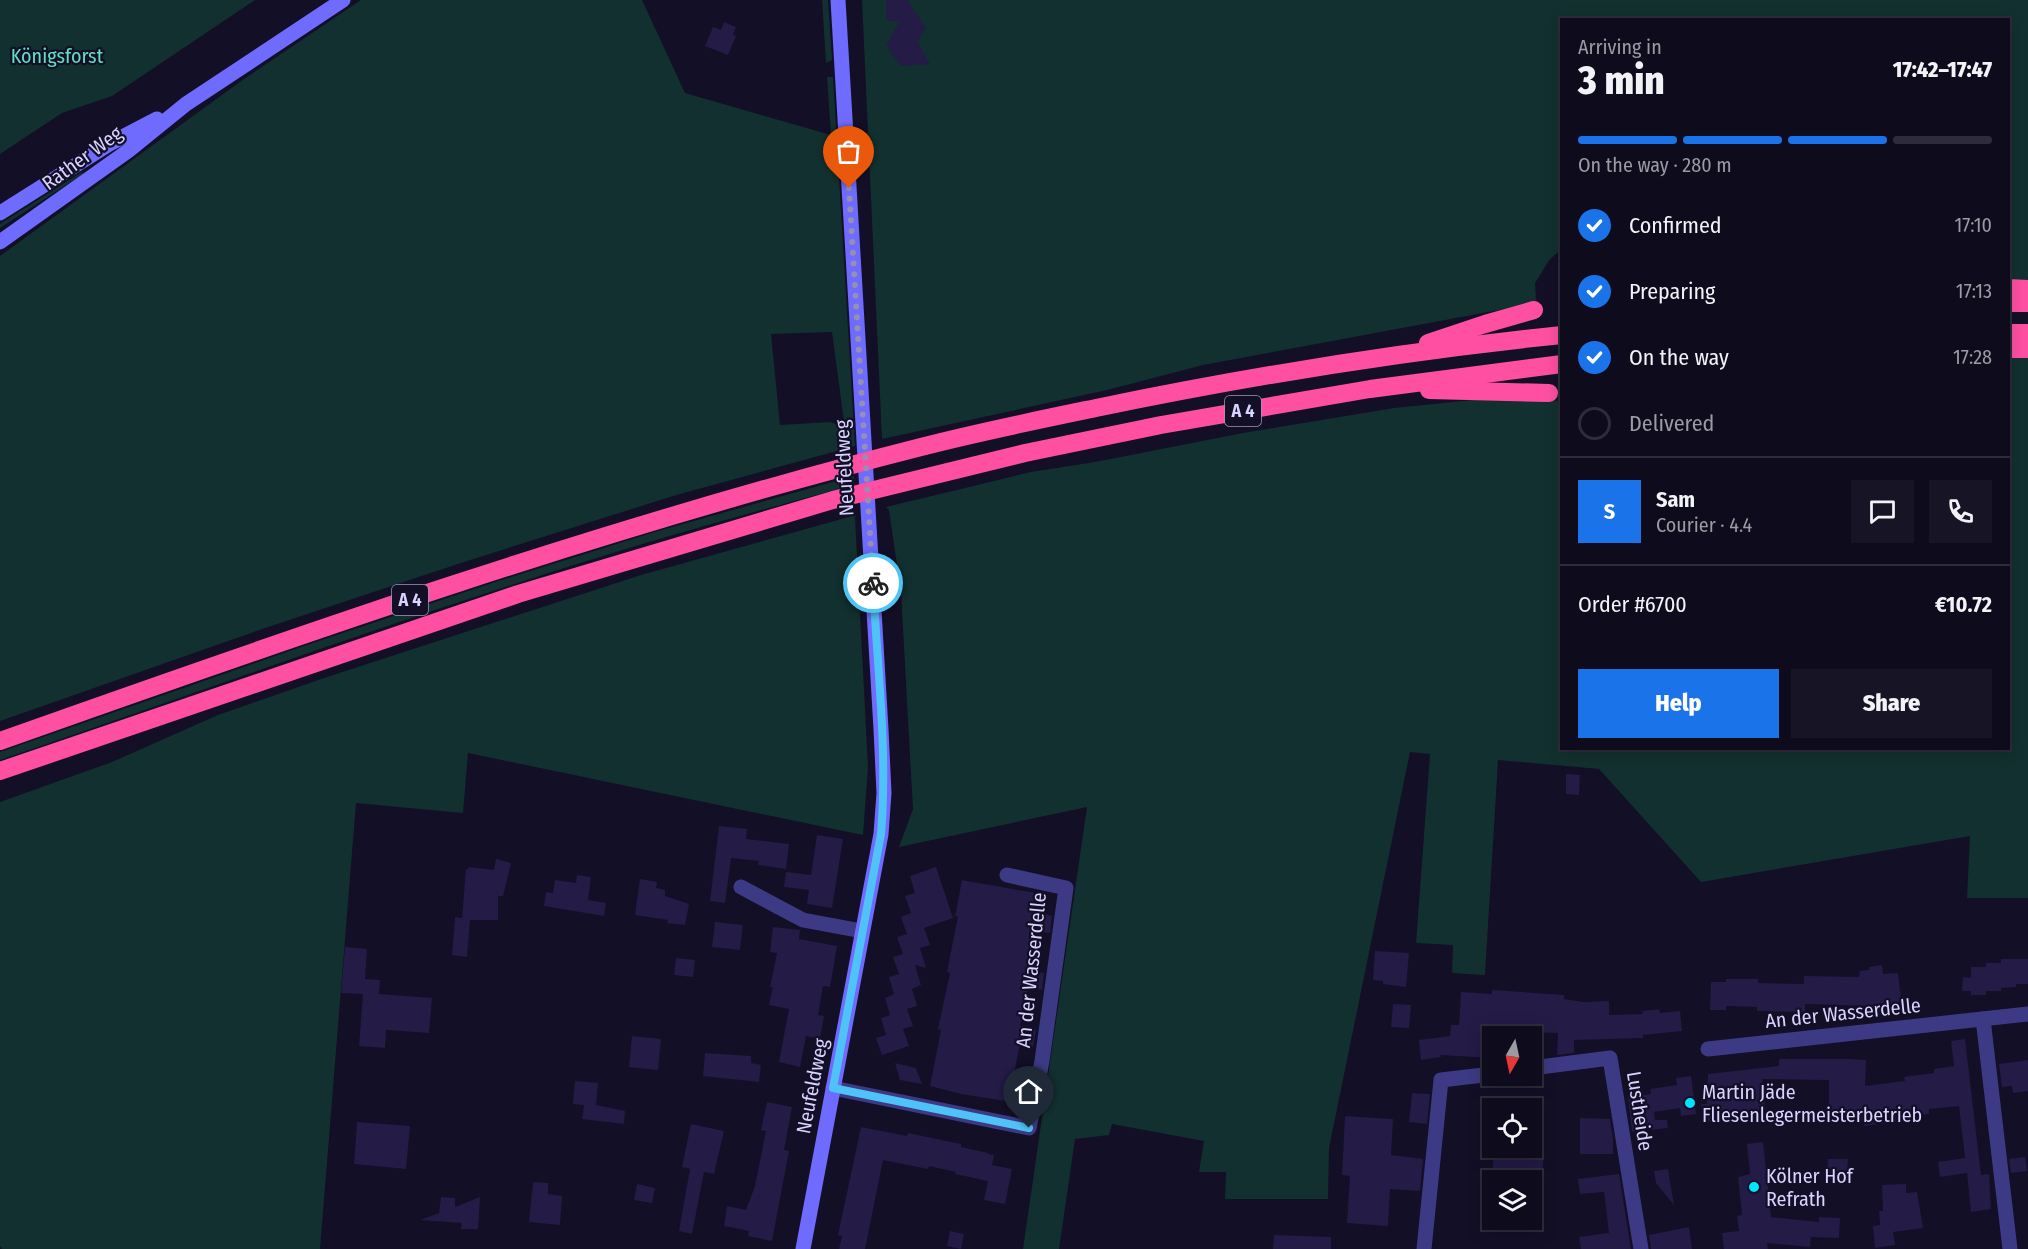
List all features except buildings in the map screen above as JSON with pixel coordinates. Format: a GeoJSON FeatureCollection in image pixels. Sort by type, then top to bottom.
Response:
{"type":"FeatureCollection","features":[{"type":"Feature","properties":{"kind":"highway"},"geometry":{"type":"LineString","coordinates":[[2010,288],[2028,288]]}},
{"type":"Feature","properties":{"kind":"highway"},"geometry":{"type":"LineString","coordinates":[[2010,303],[2028,303]]}},
{"type":"Feature","properties":{"kind":"highway"},"geometry":{"type":"LineString","coordinates":[[1386,357],[1534,310]]}},
{"type":"Feature","properties":{"kind":"highway"},"geometry":{"type":"LineString","coordinates":[[2010,333],[2028,333]]}},
{"type":"Feature","properties":{"kind":"highway","name":"A 4"},"geometry":{"type":"LineString","coordinates":[[0,741],[390,606],[607,536],[825,472],[926,446],[1195,388],[1386,357],[1560,335]]}},
{"type":"Feature","properties":{"kind":"highway"},"geometry":{"type":"LineString","coordinates":[[2010,349],[2028,349]]}},
{"type":"Feature","properties":{"kind":"highway","name":"A 4"},"geometry":{"type":"LineString","coordinates":[[0,771],[518,594],[833,501],[1025,453],[1161,425],[1370,389],[1560,364]]}},
{"type":"Feature","properties":{"kind":"highway"},"geometry":{"type":"LineString","coordinates":[[1370,389],[1549,393]]}},
{"type":"Feature","properties":{"kind":"main road","name":"Rather Weg"},"geometry":{"type":"LineString","coordinates":[[0,242],[128,151],[186,104],[343,0]]}},
{"type":"Feature","properties":{"kind":"main road","name":"Neufeldweg"},"geometry":{"type":"LineString","coordinates":[[803,1249],[881,834],[884,793],[838,0]]}},
{"type":"Feature","properties":{"kind":"main road","name":"Rather Weg"},"geometry":{"type":"LineString","coordinates":[[0,213],[111,143],[186,104]]}},
{"type":"Feature","properties":{"kind":"street","name":"An der Wasserdelle"},"geometry":{"type":"LineString","coordinates":[[833,1088],[1029,1128],[1042,1061],[1066,888],[1007,875]]}},
{"type":"Feature","properties":{"kind":"street"},"geometry":{"type":"LineString","coordinates":[[741,887],[803,920],[862,931]]}},
{"type":"Feature","properties":{"kind":"street","name":"An der Wasserdelle"},"geometry":{"type":"LineString","coordinates":[[1708,1049],[2028,1014]]}},
{"type":"Feature","properties":{"kind":"street"},"geometry":{"type":"LineString","coordinates":[[1983,1019],[2010,1249]]}},
{"type":"Feature","properties":{"kind":"street","name":"Lustheide"},"geometry":{"type":"LineString","coordinates":[[1542,1067],[1610,1058],[1641,1249]]}},
{"type":"Feature","properties":{"kind":"street"},"geometry":{"type":"LineString","coordinates":[[1424,1249],[1442,1080],[1482,1075]]}},
{"type":"Feature","properties":{"kind":"green space","name":"Königsforst"},"geometry":{"type":"Polygon","coordinates":[[[0,0],[255,0],[112,96],[62,113],[0,154],[0,0]]]}},
{"type":"Feature","properties":{"kind":"green space"},"geometry":{"type":"Polygon","coordinates":[[[361,0],[642,0],[685,93],[831,135],[827,77],[833,77],[855,446],[673,496],[467,561],[265,628],[0,721],[0,256],[244,79],[361,0]],[[832,332],[771,334],[780,425],[831,422],[845,429],[832,332]]]}},
{"type":"Feature","properties":{"kind":"green space"},"geometry":{"type":"Polygon","coordinates":[[[822,0],[828,0],[832,60],[826,63],[822,0]]]}},
{"type":"Feature","properties":{"kind":"green space"},"geometry":{"type":"Polygon","coordinates":[[[862,0],[2028,0],[2028,283],[2010,284],[2010,18],[1560,18],[1560,251],[1550,259],[1535,283],[1536,300],[1531,304],[1203,365],[1107,390],[882,439],[862,0]]]}},
{"type":"Feature","properties":{"kind":"green space"},"geometry":{"type":"Polygon","coordinates":[[[82,172],[83,174],[0,228],[0,224],[82,172]]]}},
{"type":"Feature","properties":{"kind":"green space"},"geometry":{"type":"Polygon","coordinates":[[[2028,354],[2028,898],[1967,898],[1970,836],[1701,882],[1599,769],[1498,760],[1485,975],[1452,973],[1453,945],[1416,943],[1430,754],[1410,752],[1329,1148],[1328,1199],[1225,1199],[1226,1172],[1199,1172],[1204,1141],[1112,1124],[1109,1135],[1075,1139],[1059,1249],[1023,1249],[1087,807],[899,847],[913,809],[901,592],[889,510],[886,507],[1031,472],[1394,408],[1473,400],[1545,399],[1560,401],[1560,750],[2010,750],[2010,355],[2028,354]]]}},
{"type":"Feature","properties":{"kind":"green space"},"geometry":{"type":"Polygon","coordinates":[[[854,476],[854,485],[557,570],[0,760],[0,752],[498,581],[658,531],[854,476]]]}},
{"type":"Feature","properties":{"kind":"green space"},"geometry":{"type":"Polygon","coordinates":[[[856,515],[868,767],[863,835],[468,753],[463,813],[356,803],[320,1249],[2,1249],[0,1246],[0,802],[112,762],[218,715],[324,678],[641,575],[856,515]]]}},
{"type":"Feature","properties":{"kind":"way so far"},"geometry":{"type":"LineString","coordinates":[[849,188],[873,583]]}},
{"type":"Feature","properties":{"kind":"place","name":"Martin Jäde Fliesenlegermeisterbetrieb"},"geometry":{"type":"Point","coordinates":[1690,1103]}},
{"type":"Feature","properties":{"kind":"place","name":"Kölner Hof Refrath"},"geometry":{"type":"Point","coordinates":[1754,1187]}},
{"type":"Feature","properties":{"kind":"route"},"geometry":{"type":"LineString","coordinates":[[873,583],[884,808],[833,1088],[1029,1128]]}}]}
